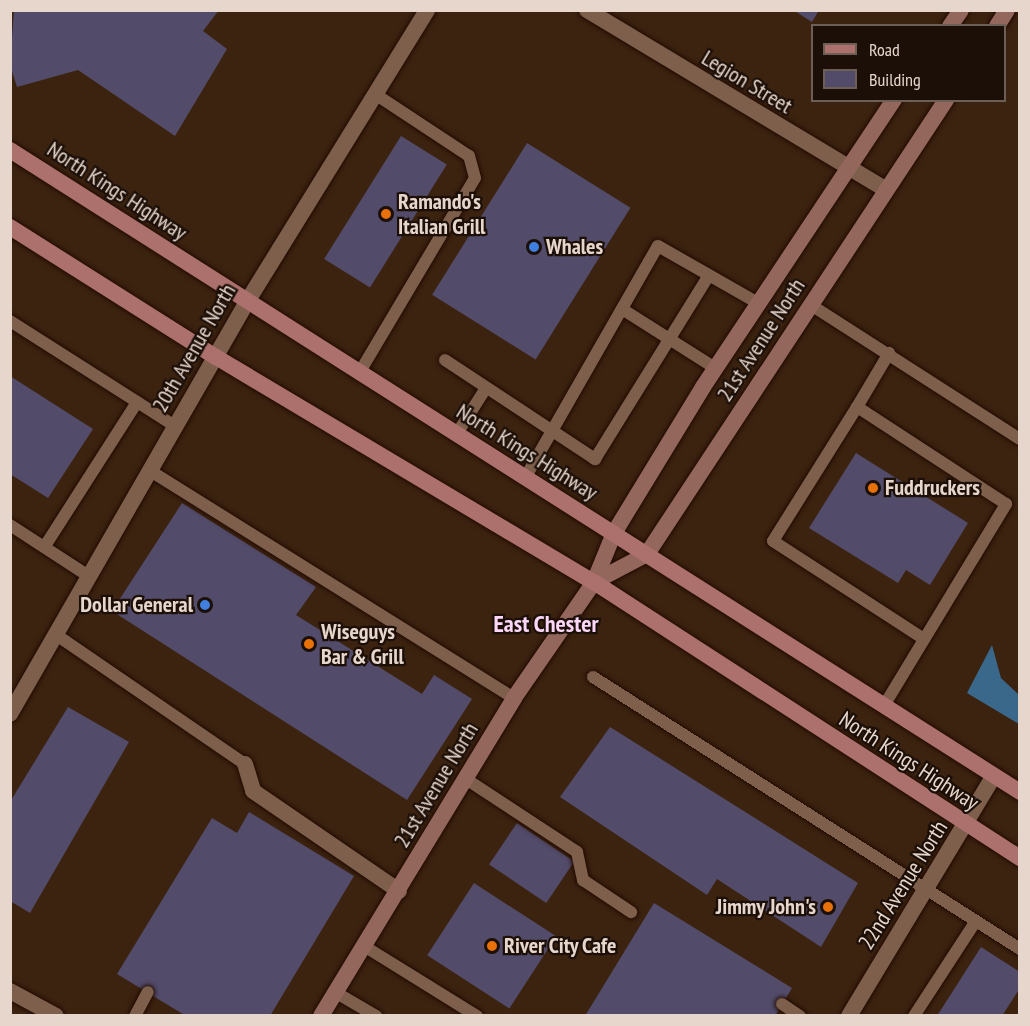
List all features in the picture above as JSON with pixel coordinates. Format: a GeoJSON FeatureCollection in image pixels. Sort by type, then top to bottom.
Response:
{"type":"FeatureCollection","features":[{"type":"Feature","properties":{"kind":"main road"},"geometry":{"type":"LineString","coordinates":[[951,24],[961,10]]}},
{"type":"Feature","properties":{"kind":"main road"},"geometry":{"type":"LineString","coordinates":[[998,24],[1007,10]]}},
{"type":"Feature","properties":{"kind":"main road","name":"21st Avenue North"},"geometry":{"type":"LineString","coordinates":[[321,1016],[399,891],[514,698],[594,582],[614,533],[716,368],[844,168],[893,102]]}},
{"type":"Feature","properties":{"kind":"main road","name":"21st Avenue North"},"geometry":{"type":"LineString","coordinates":[[594,582],[647,554],[885,189],[945,102]]}},
{"type":"Feature","properties":{"kind":"main road","name":"North Kings Highway"},"geometry":{"type":"LineString","coordinates":[[10,150],[250,297],[456,435],[885,704],[1020,792]]}},
{"type":"Feature","properties":{"kind":"main road","name":"North Kings Highway"},"geometry":{"type":"LineString","coordinates":[[10,227],[216,357],[594,582],[966,826],[1020,858]]}},
{"type":"Feature","properties":{"kind":"street","name":"20th Avenue North"},"geometry":{"type":"LineString","coordinates":[[10,714],[87,575],[250,297],[427,10]]}},
{"type":"Feature","properties":{"kind":"street","name":"Legion Street"},"geometry":{"type":"LineString","coordinates":[[587,10],[844,168],[885,189]]}},
{"type":"Feature","properties":{"kind":"street"},"geometry":{"type":"LineString","coordinates":[[244,764],[253,791],[399,891]]}},
{"type":"Feature","properties":{"kind":"street","name":"22nd Avenue North"},"geometry":{"type":"LineString","coordinates":[[849,1016],[966,826],[994,776]]}},
{"type":"Feature","properties":{"kind":"street"},"geometry":{"type":"LineString","coordinates":[[10,991],[56,1016]]}},
{"type":"Feature","properties":{"kind":"lane"},"geometry":{"type":"LineString","coordinates":[[361,370],[476,178],[469,156],[375,94]]}},
{"type":"Feature","properties":{"kind":"lane"},"geometry":{"type":"LineString","coordinates":[[525,478],[658,246],[758,303]]}},
{"type":"Feature","properties":{"kind":"lane"},"geometry":{"type":"LineString","coordinates":[[445,360],[595,459],[672,339],[709,275]]}},
{"type":"Feature","properties":{"kind":"lane"},"geometry":{"type":"LineString","coordinates":[[811,305],[1020,439]]}},
{"type":"Feature","properties":{"kind":"lane"},"geometry":{"type":"LineString","coordinates":[[622,309],[716,368]]}},
{"type":"Feature","properties":{"kind":"lane"},"geometry":{"type":"LineString","coordinates":[[10,321],[175,426]]}},
{"type":"Feature","properties":{"kind":"lane"},"geometry":{"type":"LineString","coordinates":[[889,353],[772,541],[924,639]]}},
{"type":"Feature","properties":{"kind":"lane"},"geometry":{"type":"LineString","coordinates":[[456,435],[486,388]]}},
{"type":"Feature","properties":{"kind":"lane"},"geometry":{"type":"LineString","coordinates":[[45,546],[137,402]]}},
{"type":"Feature","properties":{"kind":"lane"},"geometry":{"type":"LineString","coordinates":[[857,407],[1006,504],[885,704]]}},
{"type":"Feature","properties":{"kind":"lane"},"geometry":{"type":"LineString","coordinates":[[149,470],[514,698]]}},
{"type":"Feature","properties":{"kind":"lane"},"geometry":{"type":"LineString","coordinates":[[10,525],[87,575]]}},
{"type":"Feature","properties":{"kind":"lane"},"geometry":{"type":"LineString","coordinates":[[54,634],[244,764]]}},
{"type":"Feature","properties":{"kind":"lane"},"geometry":{"type":"LineString","coordinates":[[593,677],[1020,949]]}},
{"type":"Feature","properties":{"kind":"lane"},"geometry":{"type":"LineString","coordinates":[[466,778],[577,852],[583,880],[631,912]]}},
{"type":"Feature","properties":{"kind":"lane"},"geometry":{"type":"LineString","coordinates":[[914,1016],[954,950],[976,921]]}},
{"type":"Feature","properties":{"kind":"lane"},"geometry":{"type":"LineString","coordinates":[[364,946],[477,1016]]}},
{"type":"Feature","properties":{"kind":"lane"},"geometry":{"type":"LineString","coordinates":[[924,1016],[954,950]]}},
{"type":"Feature","properties":{"kind":"lane"},"geometry":{"type":"LineString","coordinates":[[135,1016],[148,992]]}},
{"type":"Feature","properties":{"kind":"lane"},"geometry":{"type":"LineString","coordinates":[[335,992],[376,1016]]}},
{"type":"Feature","properties":{"kind":"lane"},"geometry":{"type":"LineString","coordinates":[[782,1004],[800,1016]]}},
{"type":"Feature","properties":{"kind":"water"},"geometry":{"type":"Polygon","coordinates":[[[992,645],[1001,678],[1019,695],[1019,724],[967,693],[992,645]]]}},
{"type":"Feature","properties":{"kind":"building"},"geometry":{"type":"Polygon","coordinates":[[[14,10],[219,10],[203,31],[227,49],[175,136],[78,70],[17,87],[10,65],[14,10]]]}},
{"type":"Feature","properties":{"kind":"building"},"geometry":{"type":"Polygon","coordinates":[[[793,10],[819,10],[812,22],[793,10]]]}},
{"type":"Feature","properties":{"kind":"building"},"geometry":{"type":"Polygon","coordinates":[[[401,136],[447,165],[370,288],[324,259],[401,136]]]}},
{"type":"Feature","properties":{"kind":"building"},"geometry":{"type":"Polygon","coordinates":[[[527,143],[630,208],[536,359],[432,295],[527,143]]]}},
{"type":"Feature","properties":{"kind":"building"},"geometry":{"type":"Polygon","coordinates":[[[10,376],[93,429],[48,498],[10,474],[10,376]]]}},
{"type":"Feature","properties":{"kind":"building","name":"Fuddruckers"},"geometry":{"type":"Polygon","coordinates":[[[856,453],[968,523],[930,585],[906,570],[898,583],[809,528],[856,453]]]}},
{"type":"Feature","properties":{"kind":"building"},"geometry":{"type":"Polygon","coordinates":[[[182,503],[316,587],[296,615],[422,694],[434,675],[472,699],[407,800],[112,611],[182,503]]]}},
{"type":"Feature","properties":{"kind":"building"},"geometry":{"type":"Polygon","coordinates":[[[68,707],[129,742],[30,913],[10,901],[10,802],[68,707]]]}},
{"type":"Feature","properties":{"kind":"building"},"geometry":{"type":"Polygon","coordinates":[[[610,727],[858,883],[821,947],[717,879],[707,895],[560,797],[610,727]]]}},
{"type":"Feature","properties":{"kind":"building"},"geometry":{"type":"Polygon","coordinates":[[[249,812],[354,876],[270,1016],[186,1016],[117,974],[212,818],[237,833],[249,812]]]}},
{"type":"Feature","properties":{"kind":"building"},"geometry":{"type":"Polygon","coordinates":[[[517,823],[574,862],[546,903],[489,864],[517,823]]]}},
{"type":"Feature","properties":{"kind":"building","name":"River City Cafe"},"geometry":{"type":"Polygon","coordinates":[[[474,883],[556,936],[509,1009],[427,955],[474,883]]]}},
{"type":"Feature","properties":{"kind":"building"},"geometry":{"type":"Polygon","coordinates":[[[654,903],[792,988],[775,1016],[585,1016],[654,903]]]}},
{"type":"Feature","properties":{"kind":"building"},"geometry":{"type":"Polygon","coordinates":[[[981,947],[1020,972],[1020,988],[1002,1016],[937,1016],[981,947]]]}},
{"type":"Feature","properties":{"kind":"place","name":"Ramando's Italian Grill"},"geometry":{"type":"Point","coordinates":[386,214]}},
{"type":"Feature","properties":{"kind":"place","name":"Whales"},"geometry":{"type":"Point","coordinates":[534,247]}},
{"type":"Feature","properties":{"kind":"place","name":"Fuddruckers"},"geometry":{"type":"Point","coordinates":[873,488]}},
{"type":"Feature","properties":{"kind":"place","name":"Dollar General"},"geometry":{"type":"Point","coordinates":[205,605]}},
{"type":"Feature","properties":{"kind":"place","name":"Wiseguys Bar & Grill"},"geometry":{"type":"Point","coordinates":[309,644]}},
{"type":"Feature","properties":{"kind":"place","name":"Jimmy John's"},"geometry":{"type":"Point","coordinates":[828,907]}},
{"type":"Feature","properties":{"kind":"place","name":"River City Cafe"},"geometry":{"type":"Point","coordinates":[492,946]}},
{"type":"Feature","properties":{"kind":"district","name":"East Chester"},"geometry":{"type":"Point","coordinates":[546,624]}}]}
